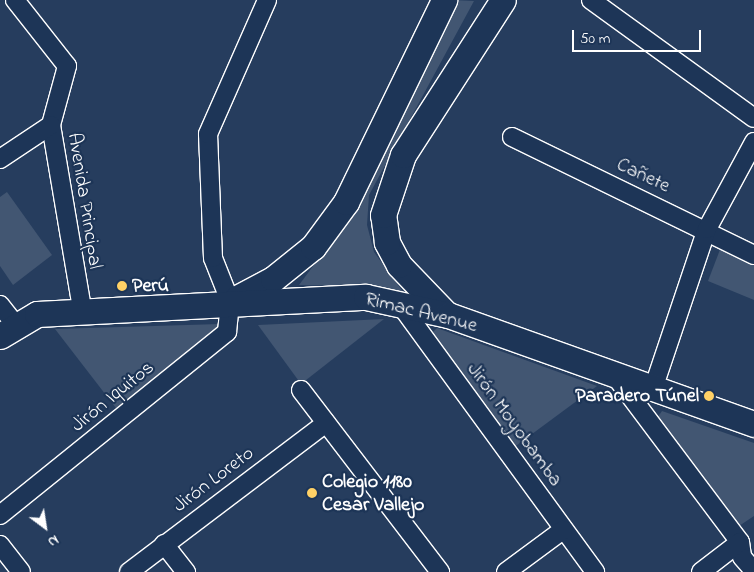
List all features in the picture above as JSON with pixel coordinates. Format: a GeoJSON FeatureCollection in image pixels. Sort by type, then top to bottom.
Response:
{"type":"FeatureCollection","features":[{"type":"Feature","properties":{"kind":"main road"},"geometry":{"type":"LineString","coordinates":[[230,301],[294,263],[336,216],[444,0]]}},
{"type":"Feature","properties":{"kind":"main road"},"geometry":{"type":"LineString","coordinates":[[448,315],[407,277],[387,242],[383,215],[403,155],[503,0]]}},
{"type":"Feature","properties":{"kind":"main road","name":"Rimac Avenue"},"geometry":{"type":"LineString","coordinates":[[7,330],[37,314],[82,309],[342,296],[399,303],[448,315],[616,377],[754,424]]}},
{"type":"Feature","properties":{"kind":"street","name":"Avenida Principal"},"geometry":{"type":"LineString","coordinates":[[15,0],[67,66],[51,125],[82,309]]}},
{"type":"Feature","properties":{"kind":"street"},"geometry":{"type":"LineString","coordinates":[[230,301],[213,258],[208,134],[268,0]]}},
{"type":"Feature","properties":{"kind":"street"},"geometry":{"type":"LineString","coordinates":[[591,0],[754,118]]}},
{"type":"Feature","properties":{"kind":"street"},"geometry":{"type":"LineString","coordinates":[[0,159],[51,125]]}},
{"type":"Feature","properties":{"kind":"street","name":"Cañete"},"geometry":{"type":"LineString","coordinates":[[512,137],[706,229],[754,256]]}},
{"type":"Feature","properties":{"kind":"street"},"geometry":{"type":"LineString","coordinates":[[653,389],[706,229],[754,142]]}},
{"type":"Feature","properties":{"kind":"street","name":"Jirón Iquitos"},"geometry":{"type":"LineString","coordinates":[[0,515],[227,332],[230,301]]}},
{"type":"Feature","properties":{"kind":"street","name":"Jirón Moyobamba"},"geometry":{"type":"LineString","coordinates":[[399,303],[595,572]]}},
{"type":"Feature","properties":{"kind":"street"},"geometry":{"type":"LineString","coordinates":[[0,304],[7,330]]}},
{"type":"Feature","properties":{"kind":"street"},"geometry":{"type":"LineString","coordinates":[[616,377],[740,542],[742,557],[754,571]]}},
{"type":"Feature","properties":{"kind":"street"},"geometry":{"type":"LineString","coordinates":[[301,390],[440,572]]}},
{"type":"Feature","properties":{"kind":"street","name":"Jirón Loreto"},"geometry":{"type":"LineString","coordinates":[[129,572],[326,422]]}},
{"type":"Feature","properties":{"kind":"street"},"geometry":{"type":"LineString","coordinates":[[506,572],[563,530]]}},
{"type":"Feature","properties":{"kind":"street"},"geometry":{"type":"LineString","coordinates":[[701,572],[740,542]]}},
{"type":"Feature","properties":{"kind":"street"},"geometry":{"type":"LineString","coordinates":[[0,544],[21,572]]}},
{"type":"Feature","properties":{"kind":"street"},"geometry":{"type":"LineString","coordinates":[[164,544],[186,572]]}},
{"type":"Feature","properties":{"kind":"shaded area"},"geometry":{"type":"Polygon","coordinates":[[[452,0],[474,1],[369,195],[367,225],[374,252],[404,293],[359,286],[299,285],[364,198],[452,0]]]}},
{"type":"Feature","properties":{"kind":"shaded area"},"geometry":{"type":"Polygon","coordinates":[[[7,192],[52,255],[13,285],[0,266],[0,197],[7,192]]]}},
{"type":"Feature","properties":{"kind":"shaded area"},"geometry":{"type":"Polygon","coordinates":[[[721,247],[754,265],[754,300],[708,281],[721,247]]]}},
{"type":"Feature","properties":{"kind":"shaded area"},"geometry":{"type":"Polygon","coordinates":[[[384,319],[301,384],[258,325],[384,319]]]}},
{"type":"Feature","properties":{"kind":"shaded area"},"geometry":{"type":"Polygon","coordinates":[[[220,324],[215,338],[119,412],[55,329],[220,324]]]}},
{"type":"Feature","properties":{"kind":"shaded area"},"geometry":{"type":"Polygon","coordinates":[[[437,328],[597,386],[509,451],[429,336],[437,328]]]}},
{"type":"Feature","properties":{"kind":"shaded area"},"geometry":{"type":"Polygon","coordinates":[[[662,411],[754,443],[754,516],[736,528],[655,421],[662,411]]]}},
{"type":"Feature","properties":{"kind":"place","name":"Perú"},"geometry":{"type":"Point","coordinates":[122,286]}},
{"type":"Feature","properties":{"kind":"place","name":"Paradero Túnel"},"geometry":{"type":"Point","coordinates":[709,396]}},
{"type":"Feature","properties":{"kind":"place","name":"Colegio 1180 Cesar Vallejo"},"geometry":{"type":"Point","coordinates":[312,493]}}]}
